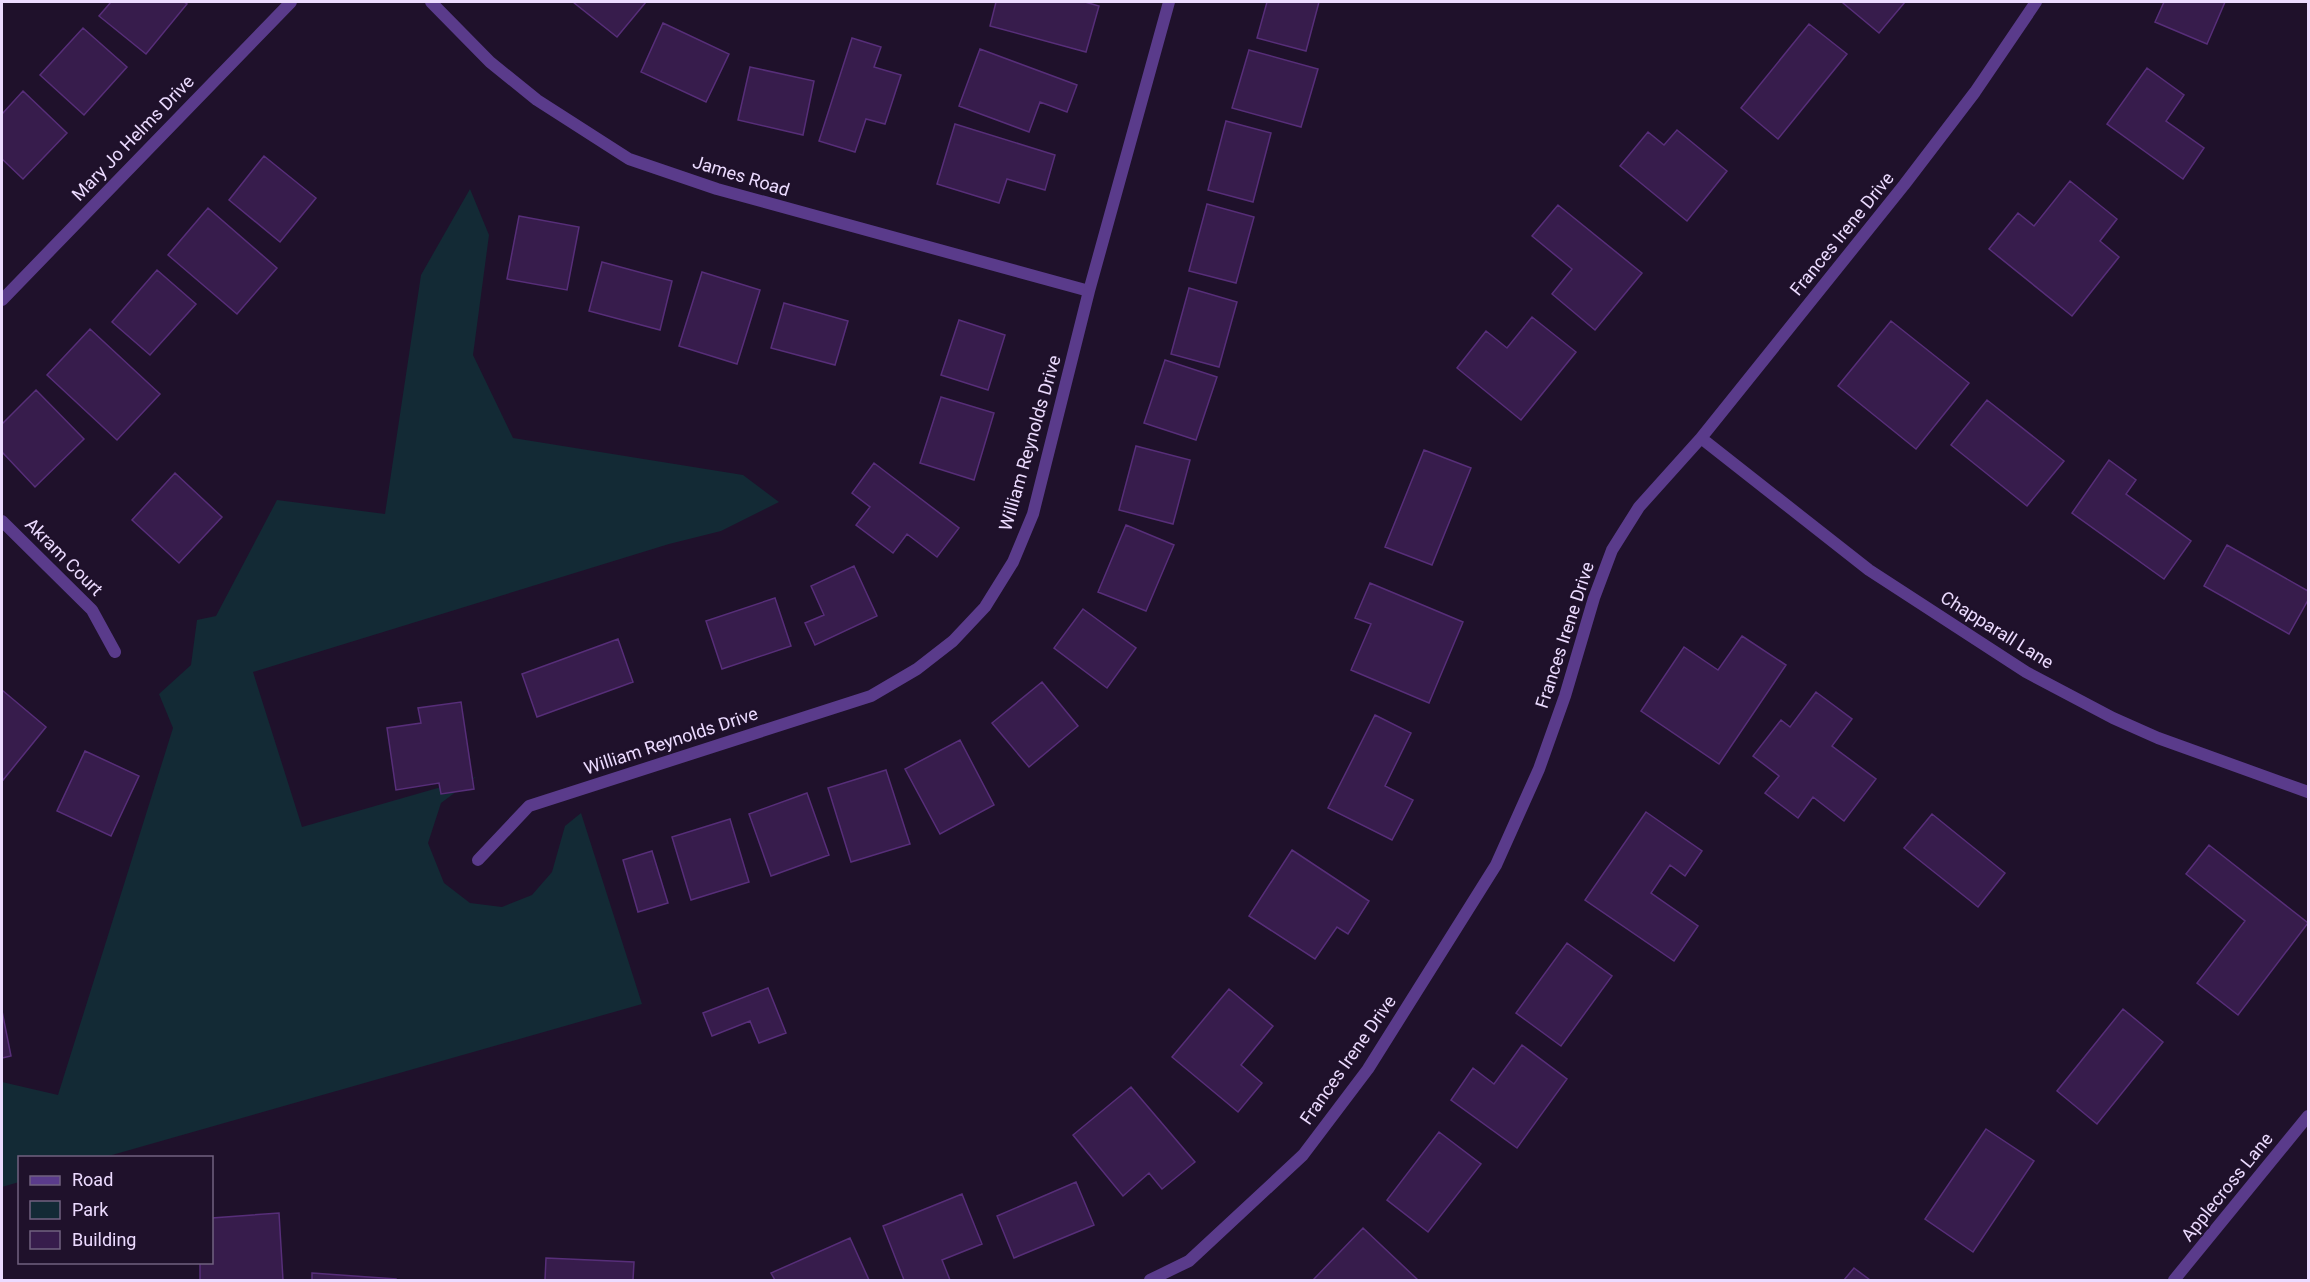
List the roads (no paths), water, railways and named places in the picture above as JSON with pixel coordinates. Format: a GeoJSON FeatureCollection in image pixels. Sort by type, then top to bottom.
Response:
{"type":"FeatureCollection","features":[{"type":"Feature","properties":{"kind":"street","name":"Mary Jo Helms Drive"},"geometry":{"type":"LineString","coordinates":[[2,300],[291,2]]}},
{"type":"Feature","properties":{"kind":"street","name":"James Road"},"geometry":{"type":"LineString","coordinates":[[431,2],[490,62],[537,100],[629,159],[717,189],[1089,291]]}},
{"type":"Feature","properties":{"kind":"street","name":"William Reynolds Drive"},"geometry":{"type":"LineString","coordinates":[[478,860],[529,806],[871,696],[916,669],[953,641],[986,607],[1013,562],[1033,514],[1089,291],[1170,2]]}},
{"type":"Feature","properties":{"kind":"street","name":"Frances Irene Drive"},"geometry":{"type":"LineString","coordinates":[[1150,1281],[1189,1261],[1303,1155],[1368,1069],[1496,865],[1539,769],[1565,696],[1594,598],[1612,550],[1639,507],[1701,438],[1904,185],[1975,92],[2036,2]]}},
{"type":"Feature","properties":{"kind":"street","name":"Chapparall Lane"},"geometry":{"type":"LineString","coordinates":[[1701,438],[1869,570],[2026,672],[2113,718],[2158,738],[2308,792]]}},
{"type":"Feature","properties":{"kind":"street","name":"Akram Court"},"geometry":{"type":"LineString","coordinates":[[2,521],[92,610],[115,652]]}},
{"type":"Feature","properties":{"kind":"street","name":"Applecross Lane"},"geometry":{"type":"LineString","coordinates":[[2174,1281],[2308,1116]]}}]}
